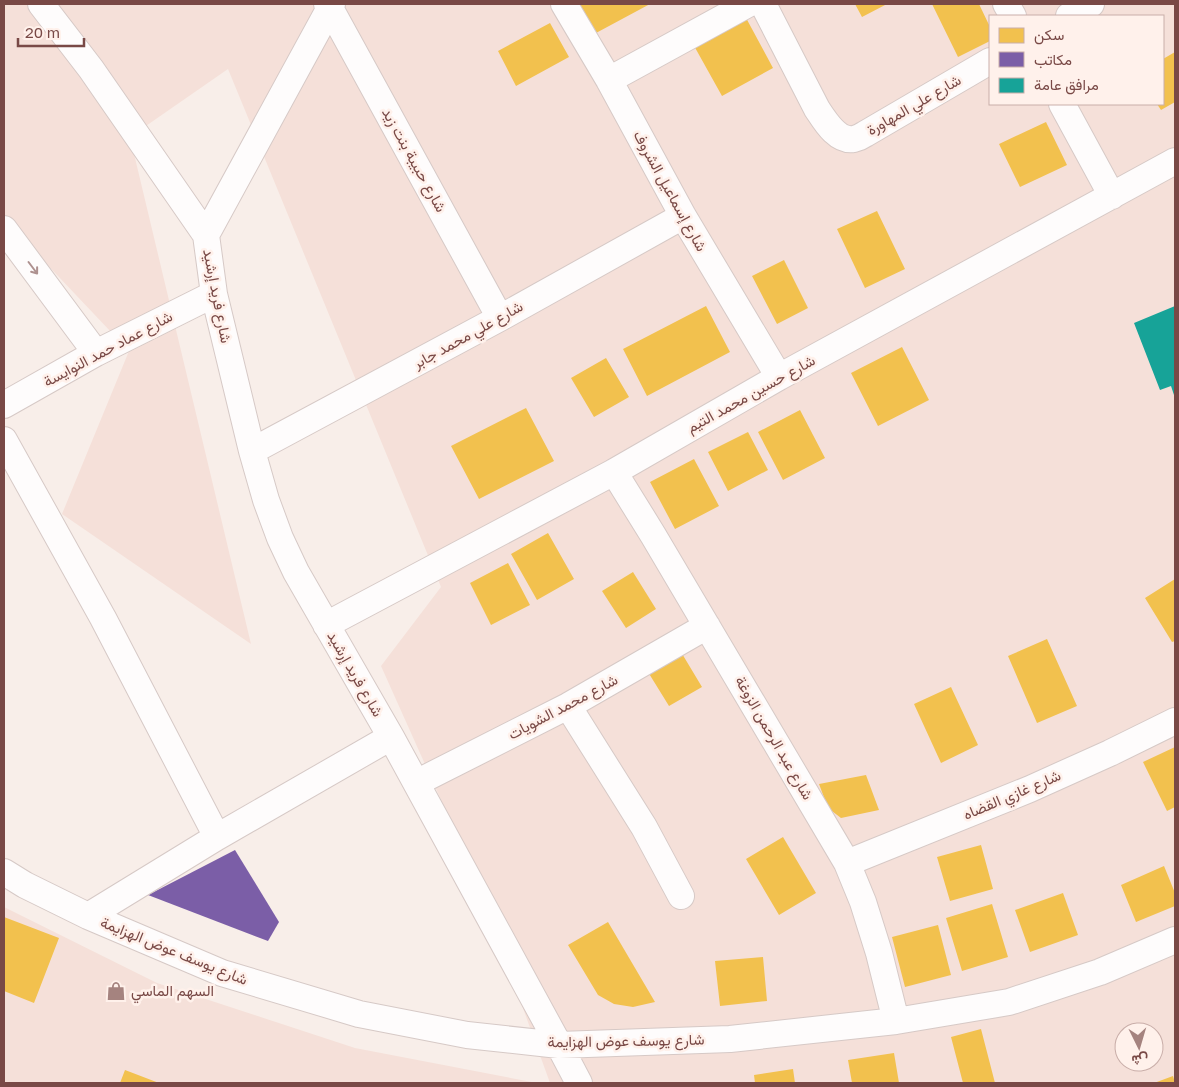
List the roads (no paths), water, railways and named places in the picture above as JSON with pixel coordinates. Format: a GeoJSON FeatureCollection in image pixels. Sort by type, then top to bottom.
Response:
{"type":"FeatureCollection","features":[{"type":"Feature","properties":{"kind":"street","name":"شارع فريد إرشيد"},"geometry":{"type":"LineString","coordinates":[[40,4],[91,69],[206,235],[214,294],[252,451],[266,500],[280,538],[296,572],[391,736],[579,1083]]}},
{"type":"Feature","properties":{"kind":"street","name":"شارع إسماعيل الشروف"},"geometry":{"type":"LineString","coordinates":[[564,4],[609,80],[683,216],[779,377]]}},
{"type":"Feature","properties":{"kind":"street"},"geometry":{"type":"LineString","coordinates":[[609,80],[748,4]]}},
{"type":"Feature","properties":{"kind":"street","name":"شارع علي المهاورة"},"geometry":{"type":"LineString","coordinates":[[763,4],[826,124],[847,139],[853,139],[865,134],[989,62]]}},
{"type":"Feature","properties":{"kind":"street"},"geometry":{"type":"LineString","coordinates":[[1006,4],[1012,15]]}},
{"type":"Feature","properties":{"kind":"street"},"geometry":{"type":"LineString","coordinates":[[1071,15],[1091,4]]}},
{"type":"Feature","properties":{"kind":"street","name":"شارع فريد إرشيد"},"geometry":{"type":"LineString","coordinates":[[206,235],[330,5]]}},
{"type":"Feature","properties":{"kind":"street","name":"شارع حبيبة بنت زيد"},"geometry":{"type":"LineString","coordinates":[[330,5],[500,318]]}},
{"type":"Feature","properties":{"kind":"street"},"geometry":{"type":"LineString","coordinates":[[1063,105],[1112,196]]}},
{"type":"Feature","properties":{"kind":"street","name":"شارع حسين محمد التيم"},"geometry":{"type":"LineString","coordinates":[[326,625],[614,472],[779,377],[1175,161]]}},
{"type":"Feature","properties":{"kind":"street","name":"شارع علي محمد جابر"},"geometry":{"type":"LineString","coordinates":[[252,451],[500,318],[683,216]]}},
{"type":"Feature","properties":{"kind":"street"},"geometry":{"type":"LineString","coordinates":[[4,229],[96,353]]}},
{"type":"Feature","properties":{"kind":"street","name":"شارع عماد حمد النوايسة"},"geometry":{"type":"LineString","coordinates":[[4,405],[96,353],[214,294]]}},
{"type":"Feature","properties":{"kind":"street"},"geometry":{"type":"LineString","coordinates":[[4,440],[103,618],[217,837]]}},
{"type":"Feature","properties":{"kind":"street","name":"شارع عبد الرحمن الزوغة"},"geometry":{"type":"LineString","coordinates":[[614,472],[847,863],[863,902],[896,1021]]}},
{"type":"Feature","properties":{"kind":"street","name":"شارع محمد الشويات"},"geometry":{"type":"LineString","coordinates":[[416,783],[568,706],[707,626]]}},
{"type":"Feature","properties":{"kind":"street"},"geometry":{"type":"LineString","coordinates":[[568,706],[644,827],[681,896]]}},
{"type":"Feature","properties":{"kind":"street","name":"شارع غازي القضاه"},"geometry":{"type":"LineString","coordinates":[[847,863],[1030,789],[1110,753],[1175,720]]}},
{"type":"Feature","properties":{"kind":"street"},"geometry":{"type":"LineString","coordinates":[[88,916],[217,837],[391,736]]}},
{"type":"Feature","properties":{"kind":"street","name":"شارع يوسف عوض الهزايمة"},"geometry":{"type":"LineString","coordinates":[[4,872],[25,885],[88,916],[222,973],[359,1014],[467,1035],[559,1044],[730,1039],[896,1021],[1008,1002],[1100,972],[1175,940]]}},
{"type":"Feature","properties":{"kind":"place","name":"السهم الماسي"},"geometry":{"type":"Point","coordinates":[116,991]}}]}
